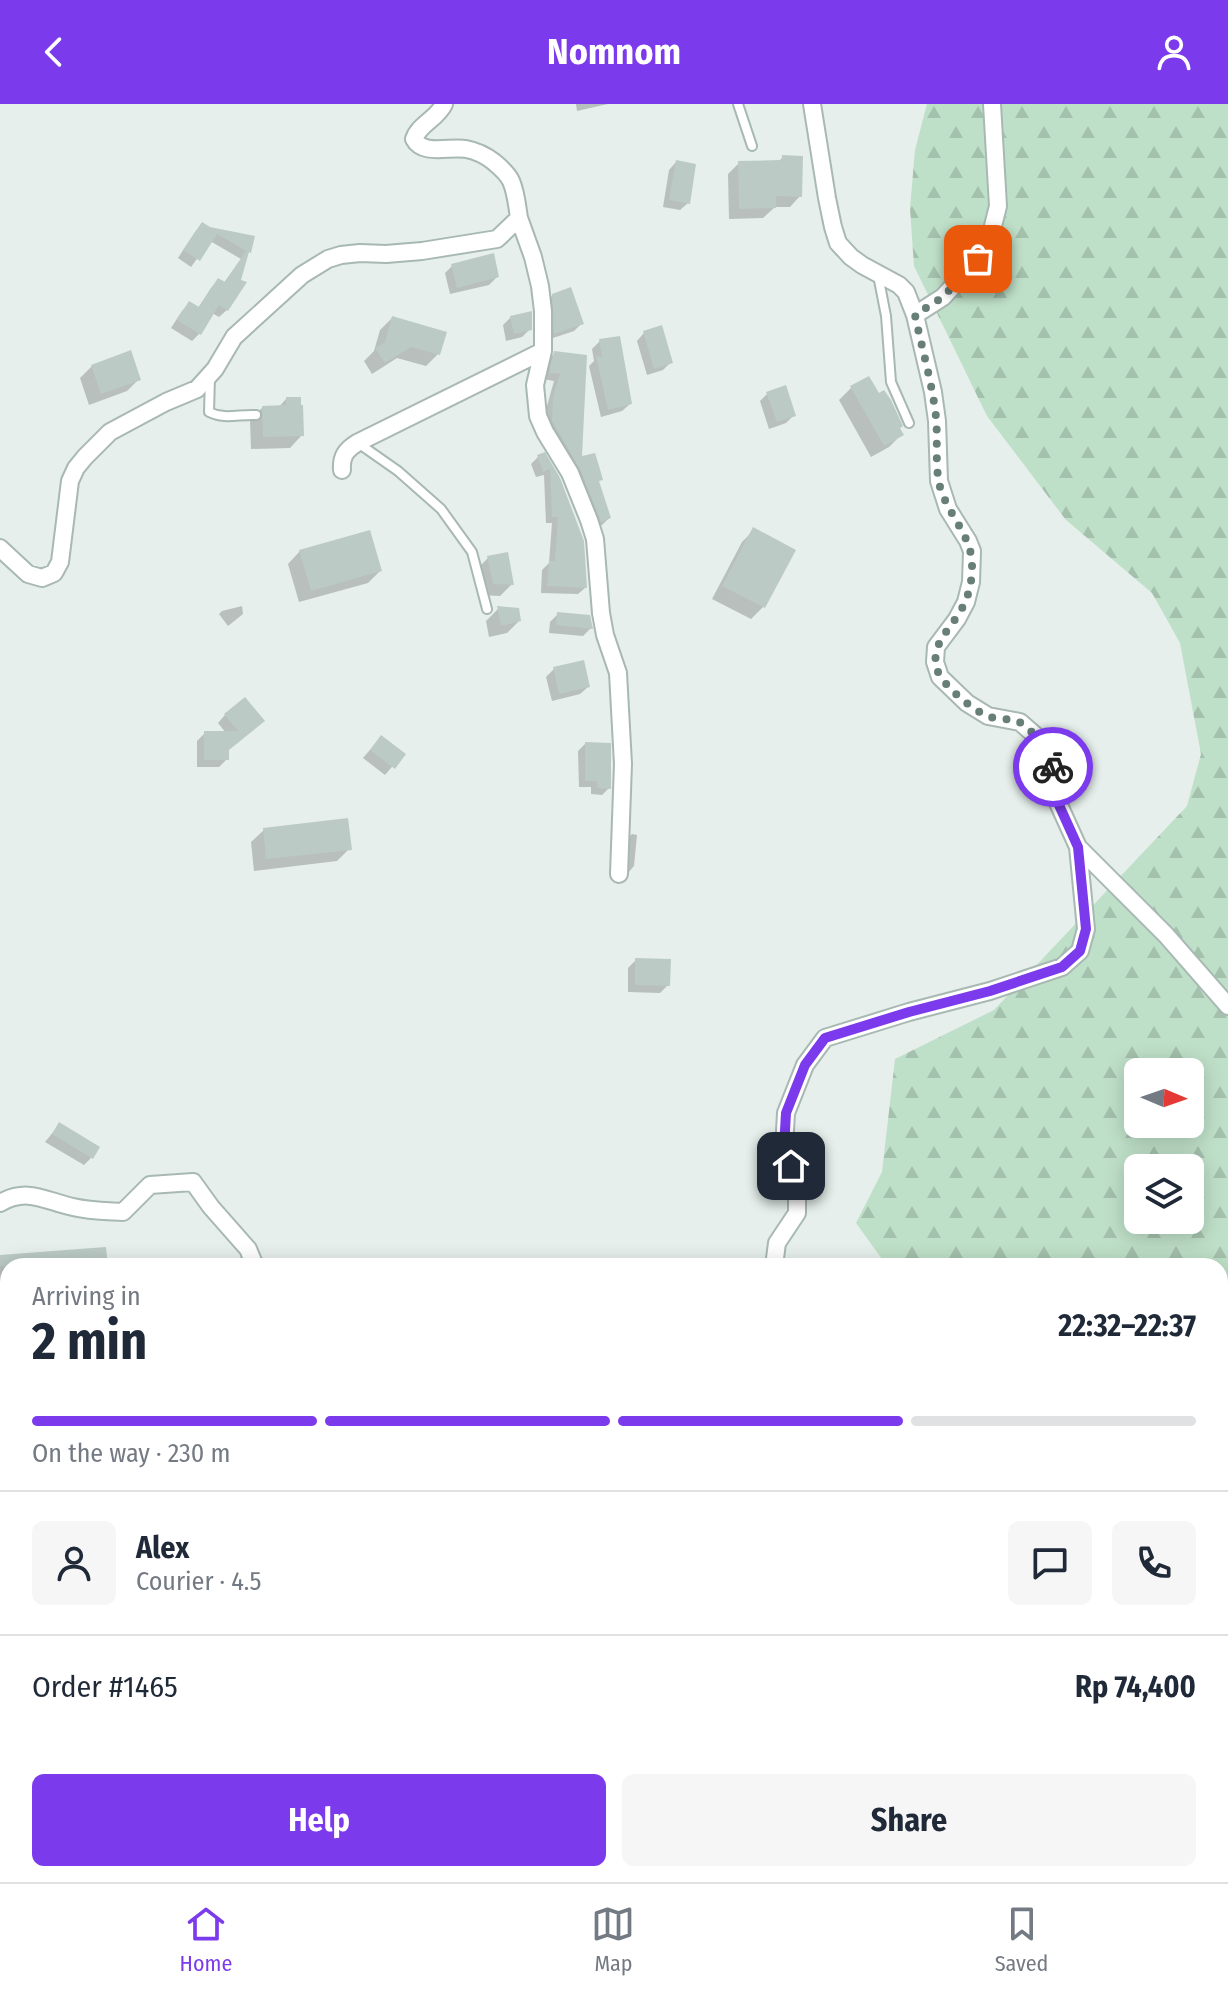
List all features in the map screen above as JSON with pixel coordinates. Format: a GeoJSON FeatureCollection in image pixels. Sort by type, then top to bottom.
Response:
{"type":"FeatureCollection","features":[{"type":"Feature","properties":{"kind":"street"},"geometry":{"type":"LineString","coordinates":[[444,104],[415,135],[417,145],[426,149],[465,149],[484,154],[510,178],[540,286],[543,351],[535,385],[538,416],[570,473],[595,539],[605,635],[618,673],[623,764],[619,874]]}},
{"type":"Feature","properties":{"kind":"street"},"geometry":{"type":"LineString","coordinates":[[775,1258],[777,1243],[797,1213],[797,1184],[784,1148],[786,1113],[805,1065],[825,1038],[1062,967],[1080,951],[1086,929],[1078,847],[1054,794],[1053,760],[1036,736],[1020,722],[988,716],[967,703],[940,677],[935,662],[936,647],[966,602],[971,582],[972,551],[948,509],[939,481],[933,392],[915,315],[906,292],[899,285],[851,257],[838,243],[827,198],[812,104]]}},
{"type":"Feature","properties":{"kind":"street"},"geometry":{"type":"LineString","coordinates":[[915,315],[943,297],[978,259],[992,230],[998,206],[992,104]]}},
{"type":"Feature","properties":{"kind":"street"},"geometry":{"type":"LineString","coordinates":[[0,548],[28,574],[42,578],[54,573],[63,548],[70,481],[85,457],[110,432],[197,389],[210,376],[234,337],[302,275],[328,259],[360,253],[422,251],[497,239],[519,218]]}},
{"type":"Feature","properties":{"kind":"street"},"geometry":{"type":"LineString","coordinates":[[342,470],[344,454],[357,443],[543,351]]}},
{"type":"Feature","properties":{"kind":"street"},"geometry":{"type":"LineString","coordinates":[[1078,847],[1166,935],[1228,1006]]}},
{"type":"Feature","properties":{"kind":"street"},"geometry":{"type":"LineString","coordinates":[[0,1203],[24,1194],[74,1207],[123,1212],[150,1185],[193,1182],[248,1249],[252,1258]]}},
{"type":"Feature","properties":{"kind":"lane"},"geometry":{"type":"LineString","coordinates":[[738,104],[752,146]]}},
{"type":"Feature","properties":{"kind":"lane"},"geometry":{"type":"LineString","coordinates":[[878,274],[886,316],[891,382],[909,423]]}},
{"type":"Feature","properties":{"kind":"lane"},"geometry":{"type":"LineString","coordinates":[[210,376],[209,412],[217,416],[256,415]]}},
{"type":"Feature","properties":{"kind":"lane"},"geometry":{"type":"LineString","coordinates":[[357,443],[398,471],[441,509],[472,552],[487,609]]}},
{"type":"Feature","properties":{"kind":"green space"},"geometry":{"type":"Polygon","coordinates":[[[927,104],[1228,104],[1228,1258],[881,1258],[856,1223],[882,1172],[895,1059],[994,1010],[1187,806],[1201,754],[1180,643],[1152,593],[1066,520],[987,416],[914,266],[910,208],[915,150],[927,104]]]}},
{"type":"Feature","properties":{"kind":"building"},"geometry":{"type":"Polygon","coordinates":[[[782,155],[803,156],[802,197],[776,196],[776,208],[739,209],[738,161],[782,160],[782,155]]]}},
{"type":"Feature","properties":{"kind":"building"},"geometry":{"type":"Polygon","coordinates":[[[676,160],[696,164],[690,204],[669,200],[676,160]]]}},
{"type":"Feature","properties":{"kind":"building"},"geometry":{"type":"Polygon","coordinates":[[[202,222],[210,227],[255,236],[241,280],[247,282],[228,311],[219,305],[201,335],[177,320],[189,301],[199,307],[218,278],[225,282],[248,252],[217,234],[200,261],[183,250],[202,222]]]}},
{"type":"Feature","properties":{"kind":"building"},"geometry":{"type":"Polygon","coordinates":[[[494,253],[499,277],[457,288],[451,264],[494,253]]]}},
{"type":"Feature","properties":{"kind":"building"},"geometry":{"type":"Polygon","coordinates":[[[571,287],[584,324],[554,334],[552,294],[571,287]]]}},
{"type":"Feature","properties":{"kind":"building"},"geometry":{"type":"Polygon","coordinates":[[[532,311],[532,330],[514,334],[510,316],[532,311]]]}},
{"type":"Feature","properties":{"kind":"building"},"geometry":{"type":"Polygon","coordinates":[[[392,316],[447,332],[440,355],[411,347],[385,363],[375,348],[385,342],[392,316]]]}},
{"type":"Feature","properties":{"kind":"building"},"geometry":{"type":"Polygon","coordinates":[[[662,325],[673,363],[654,369],[643,331],[662,325]]]}},
{"type":"Feature","properties":{"kind":"building"},"geometry":{"type":"Polygon","coordinates":[[[620,336],[632,404],[608,410],[596,356],[602,357],[599,339],[620,336]]]}},
{"type":"Feature","properties":{"kind":"building"},"geometry":{"type":"Polygon","coordinates":[[[131,350],[141,380],[101,394],[91,365],[131,350]]]}},
{"type":"Feature","properties":{"kind":"building"},"geometry":{"type":"Polygon","coordinates":[[[554,351],[587,355],[582,456],[595,453],[599,466],[603,480],[599,481],[611,518],[601,522],[580,469],[552,421],[553,397],[560,374],[549,373],[554,351]]]}},
{"type":"Feature","properties":{"kind":"building"},"geometry":{"type":"Polygon","coordinates":[[[869,376],[879,393],[884,390],[891,400],[903,426],[900,428],[904,435],[884,446],[850,386],[869,376]]]}},
{"type":"Feature","properties":{"kind":"building"},"geometry":{"type":"Polygon","coordinates":[[[786,385],[796,416],[777,422],[766,392],[786,385]]]}},
{"type":"Feature","properties":{"kind":"building"},"geometry":{"type":"Polygon","coordinates":[[[286,397],[301,397],[304,436],[263,437],[262,406],[286,405],[286,397]]]}},
{"type":"Feature","properties":{"kind":"building"},"geometry":{"type":"Polygon","coordinates":[[[545,452],[560,478],[584,541],[587,588],[547,586],[549,561],[555,561],[558,517],[552,517],[550,469],[543,472],[537,455],[545,452]]]}},
{"type":"Feature","properties":{"kind":"building"},"geometry":{"type":"Polygon","coordinates":[[[753,527],[796,550],[765,608],[722,586],[753,527]]]}},
{"type":"Feature","properties":{"kind":"building"},"geometry":{"type":"Polygon","coordinates":[[[370,530],[382,571],[311,591],[299,550],[370,530]]]}},
{"type":"Feature","properties":{"kind":"building"},"geometry":{"type":"Polygon","coordinates":[[[508,552],[514,585],[493,584],[487,556],[508,552]]]}},
{"type":"Feature","properties":{"kind":"building"},"geometry":{"type":"Polygon","coordinates":[[[497,606],[519,608],[521,621],[501,626],[497,606]]]}},
{"type":"Feature","properties":{"kind":"building"},"geometry":{"type":"Polygon","coordinates":[[[557,612],[590,615],[593,629],[556,625],[557,612]]]}},
{"type":"Feature","properties":{"kind":"building"},"geometry":{"type":"Polygon","coordinates":[[[584,660],[590,687],[559,694],[553,667],[584,660]]]}},
{"type":"Feature","properties":{"kind":"building"},"geometry":{"type":"Polygon","coordinates":[[[245,697],[265,721],[229,750],[229,760],[204,760],[204,731],[238,731],[224,714],[245,697]]]}},
{"type":"Feature","properties":{"kind":"building"},"geometry":{"type":"Polygon","coordinates":[[[381,735],[406,754],[395,769],[370,750],[381,735]]]}},
{"type":"Feature","properties":{"kind":"building"},"geometry":{"type":"Polygon","coordinates":[[[585,742],[611,743],[611,789],[597,788],[597,781],[585,781],[585,742]]]}},
{"type":"Feature","properties":{"kind":"building"},"geometry":{"type":"Polygon","coordinates":[[[348,818],[352,850],[266,859],[263,828],[348,818]]]}},
{"type":"Feature","properties":{"kind":"building"},"geometry":{"type":"Polygon","coordinates":[[[635,958],[671,959],[670,986],[635,985],[635,958]]]}},
{"type":"Feature","properties":{"kind":"building"},"geometry":{"type":"Polygon","coordinates":[[[59,1122],[100,1147],[93,1159],[52,1134],[59,1122]]]}},
{"type":"Feature","properties":{"kind":"building"},"geometry":{"type":"Polygon","coordinates":[[[106,1247],[107,1258],[0,1258],[0,1255],[106,1247]]]}},
{"type":"Feature","properties":{"kind":"way so far"},"geometry":{"type":"LineString","coordinates":[[978,259],[943,297],[915,315],[933,392],[939,481],[948,509],[972,551],[971,582],[966,602],[936,647],[935,662],[940,677],[967,703],[988,716],[1020,722],[1036,736],[1053,760],[1053,767]]}},
{"type":"Feature","properties":{"kind":"route"},"geometry":{"type":"LineString","coordinates":[[791,1166],[784,1148],[786,1113],[805,1065],[825,1038],[1062,967],[1080,951],[1086,929],[1078,847],[1054,794],[1053,767]]}}]}
